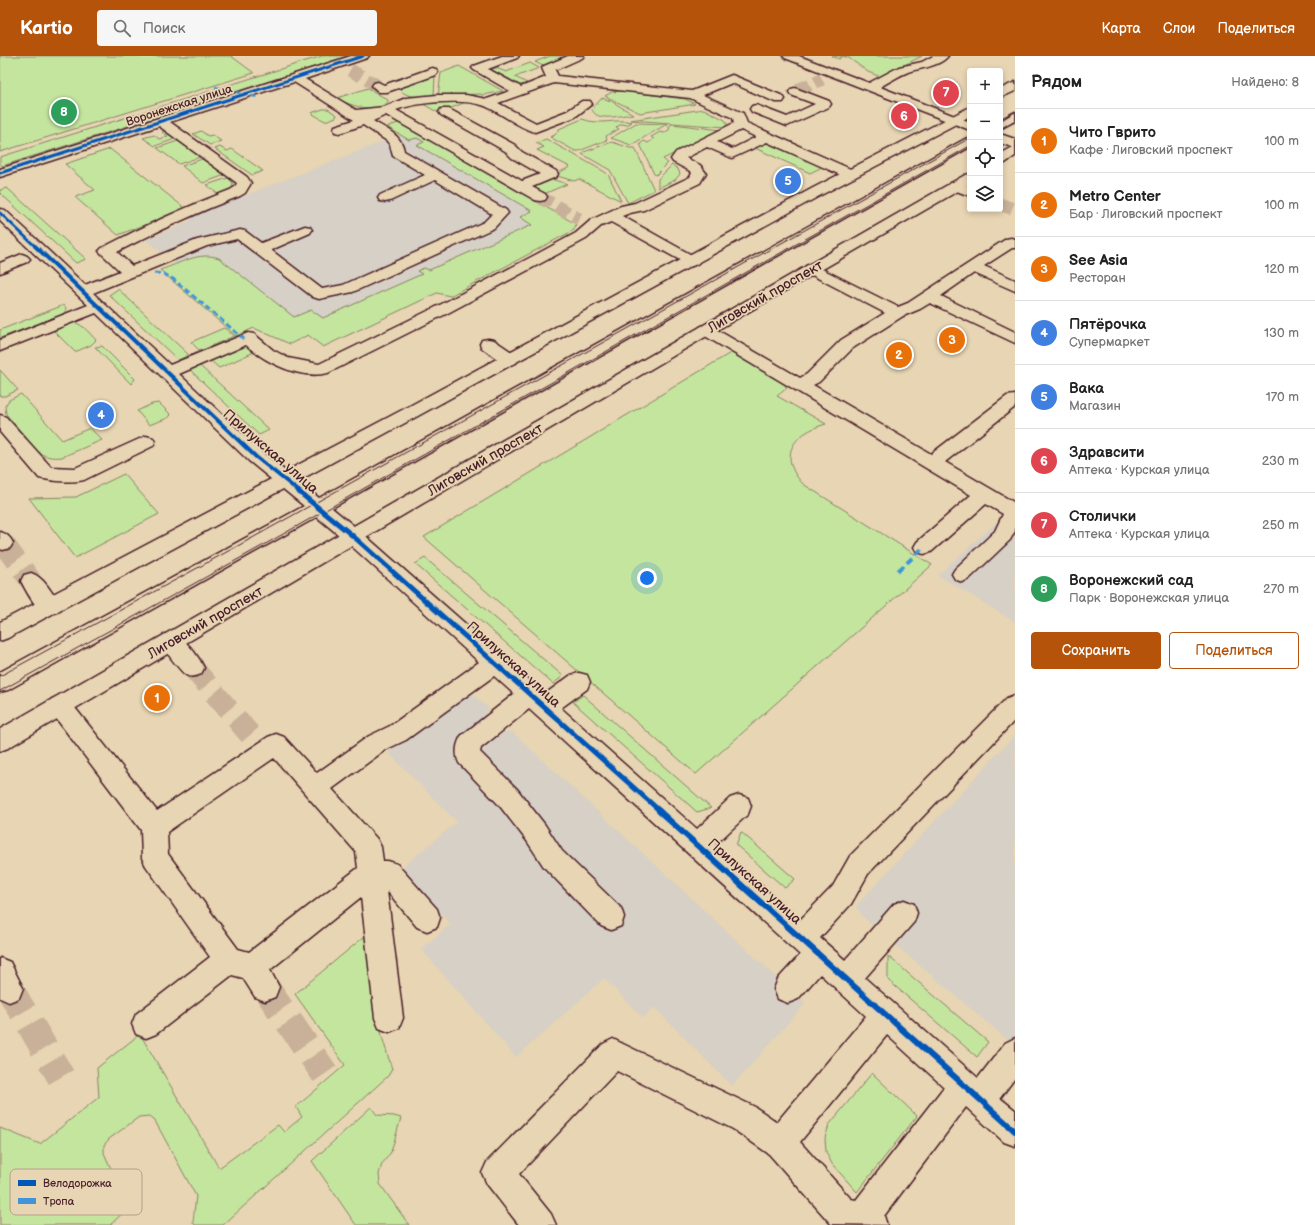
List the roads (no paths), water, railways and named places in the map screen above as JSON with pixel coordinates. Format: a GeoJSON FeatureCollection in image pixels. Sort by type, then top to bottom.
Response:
{"type":"FeatureCollection","features":[{"type":"Feature","properties":{"kind":"main road","name":"Воронежская улица"},"geometry":{"type":"LineString","coordinates":[[0,172],[296,78],[345,67],[364,56]]}},
{"type":"Feature","properties":{"kind":"main road"},"geometry":{"type":"LineString","coordinates":[[513,56],[478,68],[520,91]]}},
{"type":"Feature","properties":{"kind":"main road"},"geometry":{"type":"LineString","coordinates":[[553,79],[548,68],[578,56]]}},
{"type":"Feature","properties":{"kind":"main road"},"geometry":{"type":"LineString","coordinates":[[789,56],[967,125]]}},
{"type":"Feature","properties":{"kind":"main road"},"geometry":{"type":"LineString","coordinates":[[870,88],[903,70],[926,64],[942,56]]}},
{"type":"Feature","properties":{"kind":"main road"},"geometry":{"type":"LineString","coordinates":[[406,102],[380,88],[432,72]]}},
{"type":"Feature","properties":{"kind":"main road"},"geometry":{"type":"LineString","coordinates":[[822,79],[834,74]]}},
{"type":"Feature","properties":{"kind":"main road"},"geometry":{"type":"LineString","coordinates":[[82,292],[202,243],[240,234],[319,294],[347,290],[489,225],[501,213],[398,153],[397,145],[392,138],[296,78]]}},
{"type":"Feature","properties":{"kind":"main road"},"geometry":{"type":"LineString","coordinates":[[488,103],[553,79],[693,95],[766,136],[850,174]]}},
{"type":"Feature","properties":{"kind":"main road"},"geometry":{"type":"LineString","coordinates":[[693,95],[732,79],[779,99]]}},
{"type":"Feature","properties":{"kind":"main road"},"geometry":{"type":"LineString","coordinates":[[1003,92],[1015,86]]}},
{"type":"Feature","properties":{"kind":"main road"},"geometry":{"type":"LineString","coordinates":[[167,373],[248,338],[270,356],[281,361],[306,368],[322,369],[444,314],[581,236],[596,223],[626,209],[639,207],[695,180],[699,173],[695,168],[678,159],[681,155],[707,142],[756,109],[796,91],[824,104],[787,122],[756,109]]}},
{"type":"Feature","properties":{"kind":"main road"},"geometry":{"type":"LineString","coordinates":[[339,134],[365,120],[406,102],[437,99],[466,99],[488,103],[536,128],[566,111],[586,104]]}},
{"type":"Feature","properties":{"kind":"main road"},"geometry":{"type":"LineString","coordinates":[[386,110],[540,197]]}},
{"type":"Feature","properties":{"kind":"main road"},"geometry":{"type":"LineString","coordinates":[[445,112],[510,148],[517,155],[551,174],[522,186]]}},
{"type":"Feature","properties":{"kind":"main road"},"geometry":{"type":"LineString","coordinates":[[0,632],[510,359],[850,174],[967,113]]}},
{"type":"Feature","properties":{"kind":"main road"},"geometry":{"type":"LineString","coordinates":[[1003,123],[1015,116]]}},
{"type":"Feature","properties":{"kind":"main road"},"geometry":{"type":"LineString","coordinates":[[130,272],[107,251],[140,234],[171,221],[186,212],[235,193],[240,190],[244,183],[242,180],[160,121]]}},
{"type":"Feature","properties":{"kind":"main road"},"geometry":{"type":"LineString","coordinates":[[707,142],[732,154],[766,136]]}},
{"type":"Feature","properties":{"kind":"main road"},"geometry":{"type":"LineString","coordinates":[[1003,139],[1015,144]]}},
{"type":"Feature","properties":{"kind":"main road"},"geometry":{"type":"LineString","coordinates":[[0,683],[967,144]]}},
{"type":"Feature","properties":{"kind":"main road"},"geometry":{"type":"LineString","coordinates":[[1003,158],[1015,150]]}},
{"type":"Feature","properties":{"kind":"main road"},"geometry":{"type":"LineString","coordinates":[[385,198],[436,176]]}},
{"type":"Feature","properties":{"kind":"main road","name":"Лиговский проспект"},"geometry":{"type":"LineString","coordinates":[[0,741],[811,269],[965,185]]}},
{"type":"Feature","properties":{"kind":"main road","name":"Прилукская улица"},"geometry":{"type":"LineString","coordinates":[[0,213],[256,457],[353,536],[1015,1131]]}},
{"type":"Feature","properties":{"kind":"main road"},"geometry":{"type":"LineString","coordinates":[[611,216],[692,260]]}},
{"type":"Feature","properties":{"kind":"main road"},"geometry":{"type":"LineString","coordinates":[[579,219],[634,229]]}},
{"type":"Feature","properties":{"kind":"main road"},"geometry":{"type":"LineString","coordinates":[[0,234],[16,229]]}},
{"type":"Feature","properties":{"kind":"main road"},"geometry":{"type":"LineString","coordinates":[[260,249],[305,230]]}},
{"type":"Feature","properties":{"kind":"main road"},"geometry":{"type":"LineString","coordinates":[[801,385],[813,378],[847,344],[897,313],[914,306],[1011,242],[1015,244]]}},
{"type":"Feature","properties":{"kind":"main road"},"geometry":{"type":"LineString","coordinates":[[0,268],[22,259]]}},
{"type":"Feature","properties":{"kind":"main road"},"geometry":{"type":"LineString","coordinates":[[145,266],[154,273],[149,281]]}},
{"type":"Feature","properties":{"kind":"main road"},"geometry":{"type":"LineString","coordinates":[[973,267],[1015,286]]}},
{"type":"Feature","properties":{"kind":"main road"},"geometry":{"type":"LineString","coordinates":[[811,269],[897,313]]}},
{"type":"Feature","properties":{"kind":"main road"},"geometry":{"type":"LineString","coordinates":[[929,296],[1015,338]]}},
{"type":"Feature","properties":{"kind":"main road"},"geometry":{"type":"LineString","coordinates":[[0,346],[98,307]]}},
{"type":"Feature","properties":{"kind":"main road"},"geometry":{"type":"LineString","coordinates":[[706,330],[1014,512],[1009,540],[962,574]]}},
{"type":"Feature","properties":{"kind":"main road"},"geometry":{"type":"LineString","coordinates":[[488,344],[510,359]]}},
{"type":"Feature","properties":{"kind":"main road"},"geometry":{"type":"LineString","coordinates":[[930,463],[1012,400]]}},
{"type":"Feature","properties":{"kind":"main road"},"geometry":{"type":"LineString","coordinates":[[0,420],[46,473],[76,475],[146,442]]}},
{"type":"Feature","properties":{"kind":"main road"},"geometry":{"type":"LineString","coordinates":[[924,547],[952,528],[984,494]]}},
{"type":"Feature","properties":{"kind":"main road"},"geometry":{"type":"LineString","coordinates":[[31,581],[49,606]]}},
{"type":"Feature","properties":{"kind":"main road"},"geometry":{"type":"LineString","coordinates":[[171,642],[194,668]]}},
{"type":"Feature","properties":{"kind":"main road"},"geometry":{"type":"LineString","coordinates":[[315,788],[377,743],[398,733],[495,663]]}},
{"type":"Feature","properties":{"kind":"main road"},"geometry":{"type":"LineString","coordinates":[[579,682],[537,702],[469,743],[468,756],[508,797],[536,833],[553,859],[611,916]]}},
{"type":"Feature","properties":{"kind":"main road"},"geometry":{"type":"LineString","coordinates":[[788,989],[810,947],[859,865],[1015,705]]}},
{"type":"Feature","properties":{"kind":"main road"},"geometry":{"type":"LineString","coordinates":[[60,706],[154,827],[155,858],[249,971]]}},
{"type":"Feature","properties":{"kind":"main road"},"geometry":{"type":"LineString","coordinates":[[154,827],[258,745],[276,744],[368,847],[389,1018]]}},
{"type":"Feature","properties":{"kind":"main road"},"geometry":{"type":"LineString","coordinates":[[697,845],[740,806]]}},
{"type":"Feature","properties":{"kind":"main road"},"geometry":{"type":"LineString","coordinates":[[146,1024],[249,971],[371,873],[388,873],[427,918]]}},
{"type":"Feature","properties":{"kind":"main road"},"geometry":{"type":"LineString","coordinates":[[846,979],[904,913]]}},
{"type":"Feature","properties":{"kind":"main road"},"geometry":{"type":"LineString","coordinates":[[780,1143],[885,1015]]}},
{"type":"Feature","properties":{"kind":"main road"},"geometry":{"type":"LineString","coordinates":[[540,1225],[498,1173],[613,1054],[744,1118],[780,1143],[852,1220],[972,1093],[1015,1053]]}},
{"type":"Feature","properties":{"kind":"tunnel"},"geometry":{"type":"LineString","coordinates":[[350,70],[378,86]]}},
{"type":"Feature","properties":{"kind":"tunnel"},"geometry":{"type":"LineString","coordinates":[[798,90],[822,79]]}},
{"type":"Feature","properties":{"kind":"tunnel"},"geometry":{"type":"LineString","coordinates":[[540,197],[579,219]]}},
{"type":"Feature","properties":{"kind":"tunnel"},"geometry":{"type":"LineString","coordinates":[[1003,205],[1015,210]]}},
{"type":"Feature","properties":{"kind":"tunnel"},"geometry":{"type":"LineString","coordinates":[[3,543],[31,581]]}},
{"type":"Feature","properties":{"kind":"tunnel"},"geometry":{"type":"LineString","coordinates":[[193,668],[252,737]]}},
{"type":"Feature","properties":{"kind":"tunnel"},"geometry":{"type":"LineString","coordinates":[[265,987],[325,1074]]}},
{"type":"Feature","properties":{"kind":"tunnel"},"geometry":{"type":"LineString","coordinates":[[9,988],[61,1077]]}},
{"type":"Feature","properties":{"kind":"tram line"},"geometry":{"type":"LineString","coordinates":[[1003,119],[1015,112]]}},
{"type":"Feature","properties":{"kind":"tram line"},"geometry":{"type":"LineString","coordinates":[[1003,127],[1015,120]]}},
{"type":"Feature","properties":{"kind":"tram line"},"geometry":{"type":"LineString","coordinates":[[0,676],[254,537],[967,140]]}},
{"type":"Feature","properties":{"kind":"tram line"},"geometry":{"type":"LineString","coordinates":[[0,691],[262,546],[967,148]]}},
{"type":"Feature","properties":{"kind":"place","name":"Столички"},"geometry":{"type":"Point","coordinates":[946,93]}},
{"type":"Feature","properties":{"kind":"place","name":"Воронежский сад"},"geometry":{"type":"Point","coordinates":[64,112]}},
{"type":"Feature","properties":{"kind":"place","name":"Здравсити"},"geometry":{"type":"Point","coordinates":[904,116]}},
{"type":"Feature","properties":{"kind":"place","name":"Вака"},"geometry":{"type":"Point","coordinates":[788,181]}},
{"type":"Feature","properties":{"kind":"place","name":"See Asia"},"geometry":{"type":"Point","coordinates":[952,340]}},
{"type":"Feature","properties":{"kind":"place","name":"Metro Center"},"geometry":{"type":"Point","coordinates":[899,355]}},
{"type":"Feature","properties":{"kind":"place","name":"Пятёрочка"},"geometry":{"type":"Point","coordinates":[101,415]}},
{"type":"Feature","properties":{"kind":"place","name":"Чито Гврито"},"geometry":{"type":"Point","coordinates":[157,698]}}]}
